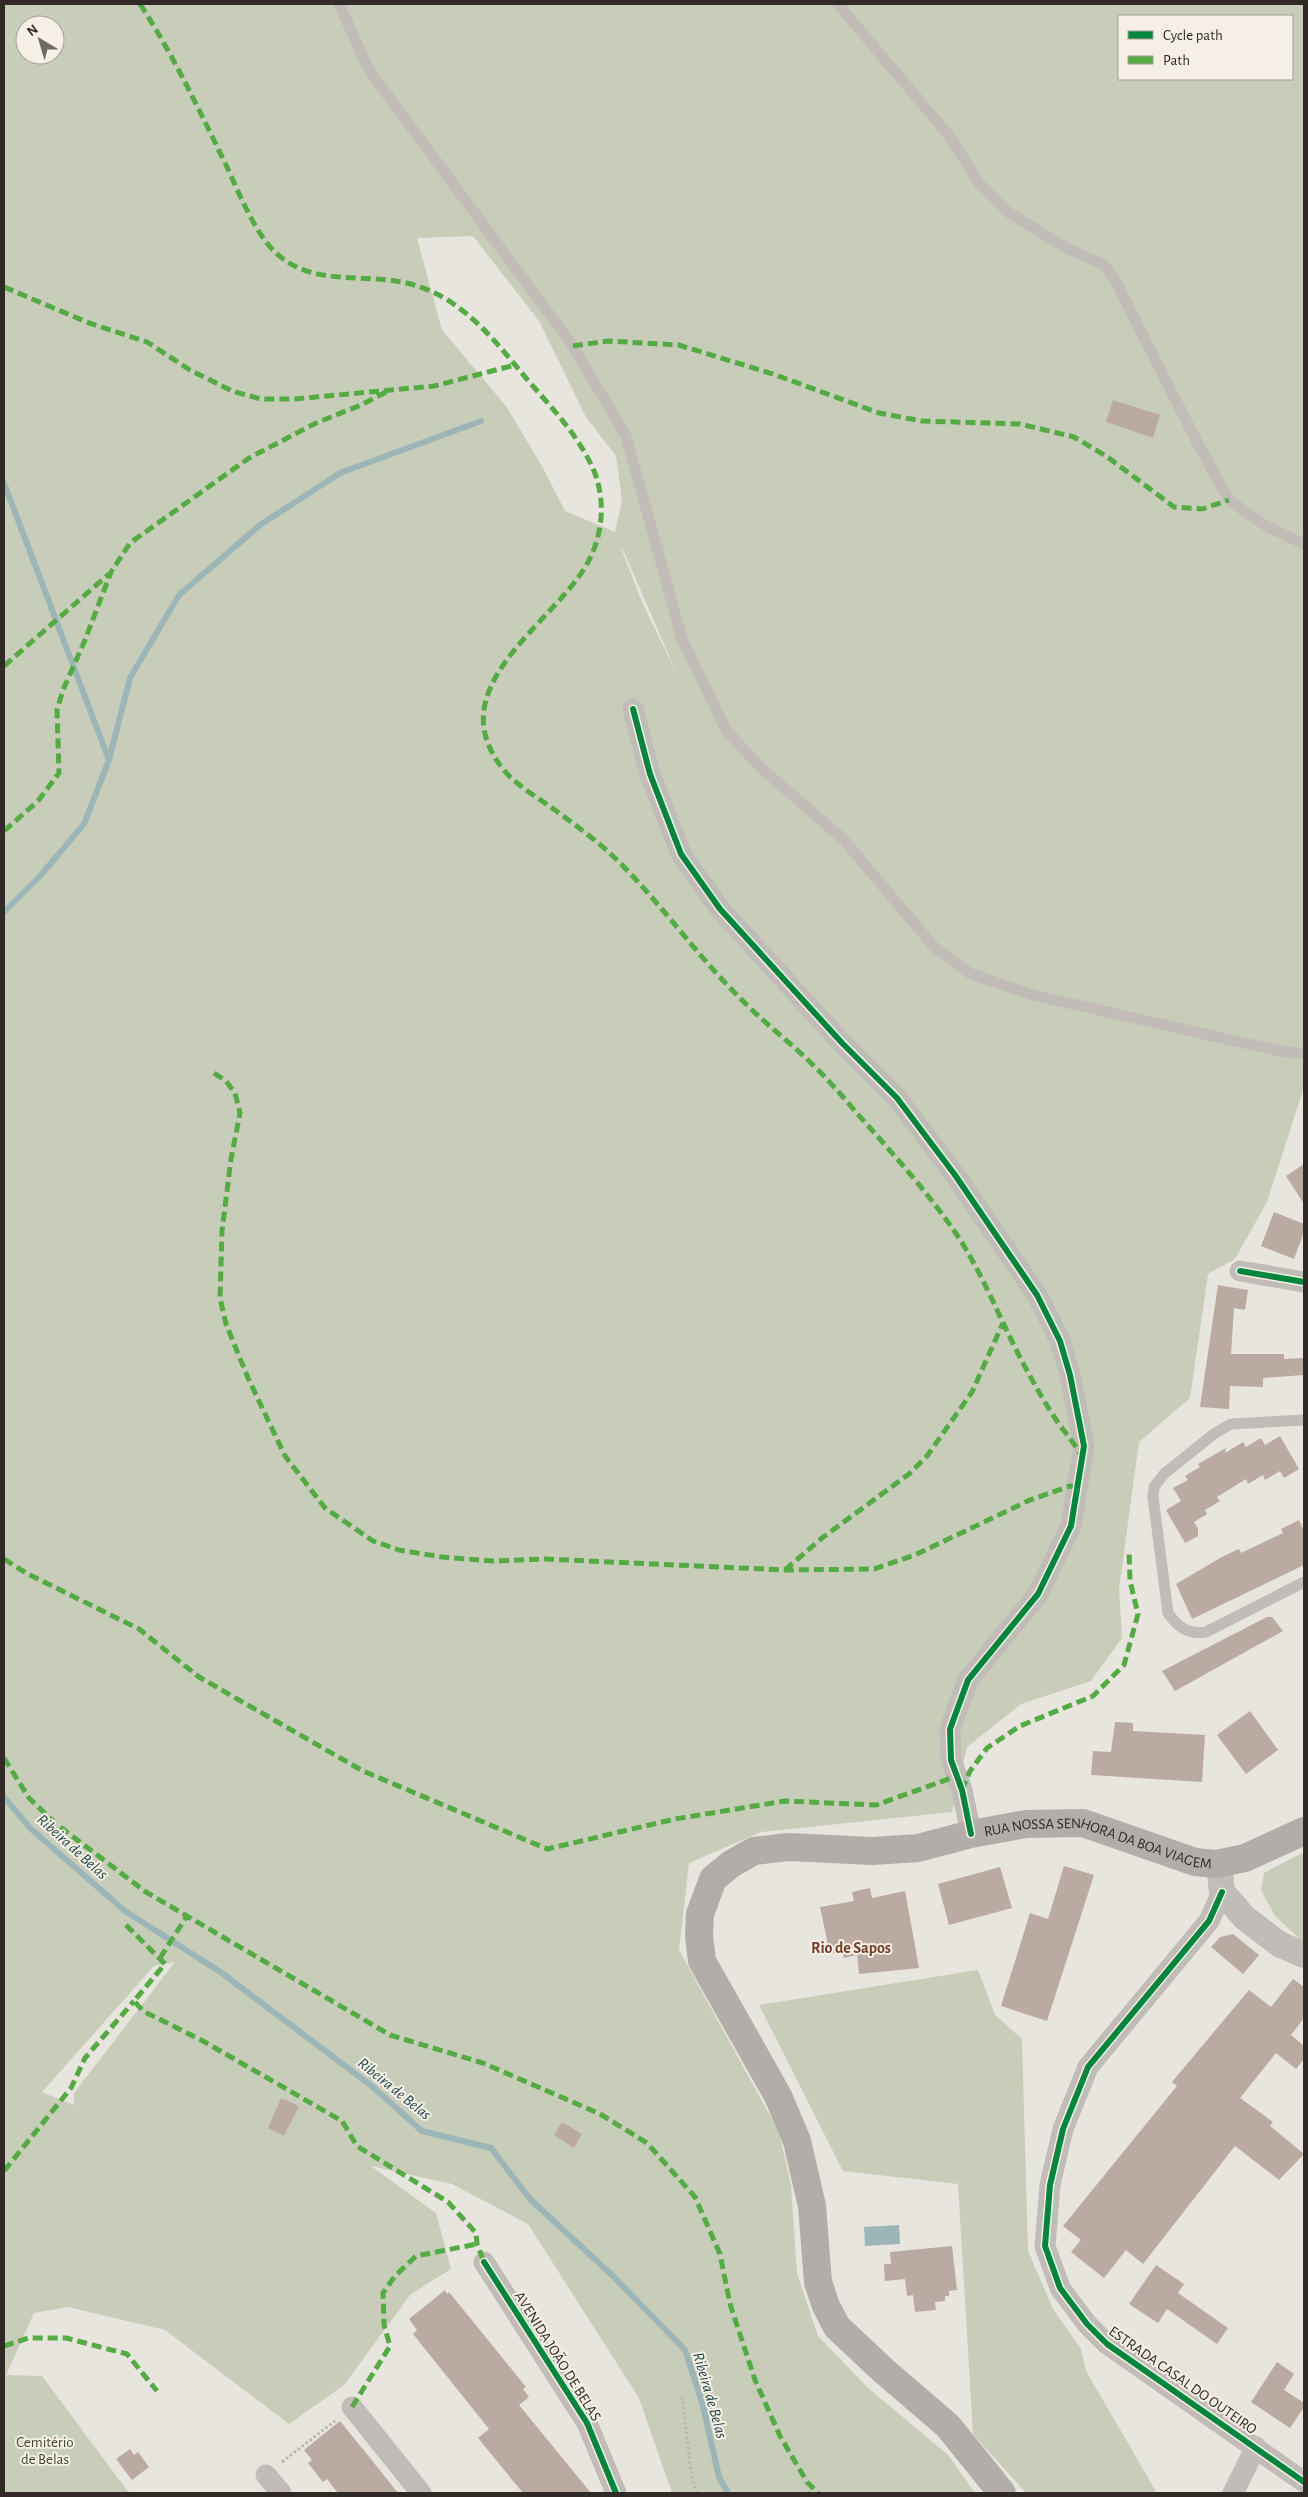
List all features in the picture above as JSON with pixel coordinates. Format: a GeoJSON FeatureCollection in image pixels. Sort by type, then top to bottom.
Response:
{"type":"FeatureCollection","features":[{"type":"Feature","properties":{"kind":"main road","name":"RUA NOSSA SENHORA DA BOA VIAGEM"},"geometry":{"type":"LineString","coordinates":[[1002,2493],[948,2426],[853,2343],[837,2327],[829,2313],[818,2282],[812,2206],[797,2141],[778,2096],[702,1961],[698,1936],[700,1914],[714,1879],[731,1864],[754,1851],[788,1847],[872,1851],[918,1848],[971,1834],[1026,1824],[1083,1823],[1195,1862],[1219,1864],[1245,1858],[1304,1832]]}},
{"type":"Feature","properties":{"kind":"street"},"geometry":{"type":"LineString","coordinates":[[633,709],[650,774],[682,854],[720,909],[842,1043],[897,1098],[955,1175],[1037,1295],[1060,1341],[1068,1366],[1084,1446],[1071,1526],[1038,1594],[968,1680],[950,1729],[951,1760],[962,1790],[971,1834]]}},
{"type":"Feature","properties":{"kind":"street"},"geometry":{"type":"LineString","coordinates":[[1240,1271],[1304,1282]]}},
{"type":"Feature","properties":{"kind":"street"},"geometry":{"type":"LineString","coordinates":[[1219,1864],[1222,1892],[1245,1918],[1272,1939],[1304,1955]]}},
{"type":"Feature","properties":{"kind":"street","name":"ESTRADA CASAL DO OUTEIRO"},"geometry":{"type":"LineString","coordinates":[[1222,1892],[1209,1921],[1088,2067],[1063,2129],[1050,2184],[1045,2246],[1060,2288],[1086,2324],[1107,2344],[1304,2482]]}},
{"type":"Feature","properties":{"kind":"street","name":"AVENIDA JOÃO DE BELAS"},"geometry":{"type":"LineString","coordinates":[[484,2262],[587,2423],[616,2493]]}},
{"type":"Feature","properties":{"kind":"street"},"geometry":{"type":"LineString","coordinates":[[352,2407],[421,2493]]}},
{"type":"Feature","properties":{"kind":"street"},"geometry":{"type":"LineString","coordinates":[[1233,2493],[1256,2447]]}},
{"type":"Feature","properties":{"kind":"street"},"geometry":{"type":"LineString","coordinates":[[266,2475],[280,2493]]}},
{"type":"Feature","properties":{"kind":"lane"},"geometry":{"type":"LineString","coordinates":[[339,4],[369,70],[573,346],[626,436],[682,639],[726,730],[759,766],[844,840],[935,948],[971,974],[1032,995],[1279,1051],[1304,1054]]}},
{"type":"Feature","properties":{"kind":"lane"},"geometry":{"type":"LineString","coordinates":[[838,4],[950,137],[979,183],[1008,212],[1068,249],[1103,264],[1114,278],[1198,444],[1229,500],[1266,526],[1304,544]]}},
{"type":"Feature","properties":{"kind":"lane"},"geometry":{"type":"LineString","coordinates":[[1304,1420],[1232,1424],[1215,1433],[1164,1474],[1154,1487],[1153,1498],[1168,1613],[1177,1625],[1186,1631],[1206,1632],[1304,1582]]}},
{"type":"Feature","properties":{"kind":"path"},"geometry":{"type":"LineString","coordinates":[[682,2398],[692,2479],[697,2493]]}},
{"type":"Feature","properties":{"kind":"path"},"geometry":{"type":"LineString","coordinates":[[266,2475],[352,2407]]}},
{"type":"Feature","properties":{"kind":"path"},"geometry":{"type":"LineString","coordinates":[[808,2493],[811,2488]]}},
{"type":"Feature","properties":{"kind":"green space","name":"Cemitério de Belas"},"geometry":{"type":"Polygon","coordinates":[[[4,4],[1304,4],[1304,1087],[1267,1202],[1235,1259],[1208,1274],[1190,1398],[1139,1442],[1119,1589],[1122,1638],[1091,1681],[1021,1704],[967,1747],[952,1812],[761,1832],[689,1863],[679,1950],[779,2132],[791,2185],[797,2273],[818,2336],[868,2388],[948,2455],[975,2493],[672,2493],[639,2398],[528,2224],[452,2184],[371,2166],[436,2213],[451,2269],[411,2294],[344,2385],[289,2424],[165,2330],[68,2307],[34,2313],[6,2375],[42,2376],[129,2493],[4,2493],[4,4]],[[473,236],[417,238],[442,330],[506,406],[543,468],[565,511],[615,532],[622,500],[616,456],[586,417],[539,321],[473,236]],[[623,550],[642,602],[678,676],[623,550]],[[175,1962],[154,1966],[42,2092],[74,2105],[74,2093],[175,1962]]]}},
{"type":"Feature","properties":{"kind":"green space"},"geometry":{"type":"Polygon","coordinates":[[[1304,1852],[1304,1943],[1275,1916],[1261,1890],[1264,1873],[1304,1852]]]}},
{"type":"Feature","properties":{"kind":"green space"},"geometry":{"type":"Polygon","coordinates":[[[978,1970],[995,2015],[1022,2039],[1028,2251],[1053,2309],[1081,2349],[1086,2371],[1157,2493],[1026,2493],[973,2434],[958,2184],[843,2171],[759,2005],[978,1970]]]}},
{"type":"Feature","properties":{"kind":"water"},"geometry":{"type":"Polygon","coordinates":[[[899,2225],[900,2244],[865,2246],[864,2227],[899,2225]]]}},
{"type":"Feature","properties":{"kind":"building"},"geometry":{"type":"Polygon","coordinates":[[[1113,400],[1160,415],[1153,438],[1106,422],[1113,400]]]}},
{"type":"Feature","properties":{"kind":"building"},"geometry":{"type":"Polygon","coordinates":[[[1304,1164],[1304,1204],[1286,1176],[1304,1164]]]}},
{"type":"Feature","properties":{"kind":"building"},"geometry":{"type":"Polygon","coordinates":[[[1274,1212],[1304,1224],[1304,1232],[1294,1259],[1261,1246],[1274,1212]]]}},
{"type":"Feature","properties":{"kind":"building"},"geometry":{"type":"Polygon","coordinates":[[[1218,1285],[1248,1290],[1245,1310],[1234,1308],[1231,1354],[1284,1354],[1284,1359],[1304,1358],[1304,1375],[1263,1378],[1263,1387],[1230,1386],[1229,1409],[1200,1407],[1218,1285]]]}},
{"type":"Feature","properties":{"kind":"building"},"geometry":{"type":"Polygon","coordinates":[[[1280,1436],[1299,1469],[1284,1478],[1280,1471],[1265,1480],[1263,1475],[1248,1484],[1246,1479],[1217,1497],[1220,1501],[1205,1510],[1207,1514],[1194,1522],[1198,1529],[1198,1536],[1185,1543],[1166,1510],[1181,1501],[1173,1488],[1188,1480],[1185,1476],[1200,1467],[1198,1464],[1226,1448],[1225,1453],[1243,1442],[1246,1447],[1261,1438],[1265,1445],[1280,1436]]]}},
{"type":"Feature","properties":{"kind":"building"},"geometry":{"type":"Polygon","coordinates":[[[1299,1520],[1304,1531],[1304,1565],[1192,1619],[1176,1584],[1222,1557],[1239,1549],[1241,1553],[1283,1533],[1281,1529],[1299,1520]]]}},
{"type":"Feature","properties":{"kind":"building"},"geometry":{"type":"Polygon","coordinates":[[[1267,1617],[1272,1617],[1283,1631],[1175,1691],[1162,1671],[1267,1617]]]}},
{"type":"Feature","properties":{"kind":"building"},"geometry":{"type":"Polygon","coordinates":[[[1250,1711],[1278,1750],[1246,1774],[1217,1735],[1250,1711]]]}},
{"type":"Feature","properties":{"kind":"building"},"geometry":{"type":"Polygon","coordinates":[[[1115,1722],[1133,1723],[1133,1731],[1205,1735],[1202,1782],[1091,1775],[1093,1751],[1111,1752],[1115,1722]]]}},
{"type":"Feature","properties":{"kind":"building"},"geometry":{"type":"Polygon","coordinates":[[[1064,1866],[1094,1875],[1047,2021],[1001,2006],[1030,1913],[1048,1919],[1064,1866]]]}},
{"type":"Feature","properties":{"kind":"building"},"geometry":{"type":"Polygon","coordinates":[[[1000,1867],[1012,1908],[949,1925],[938,1884],[1000,1867]]]}},
{"type":"Feature","properties":{"kind":"building"},"geometry":{"type":"Polygon","coordinates":[[[870,1888],[872,1898],[905,1891],[919,1968],[859,1974],[857,1955],[844,1958],[842,1950],[830,1954],[820,1907],[854,1901],[852,1892],[870,1888]]]}},
{"type":"Feature","properties":{"kind":"building"},"geometry":{"type":"Polygon","coordinates":[[[1233,1934],[1259,1955],[1243,1974],[1211,1947],[1220,1937],[1233,1934]]]}},
{"type":"Feature","properties":{"kind":"building"},"geometry":{"type":"Polygon","coordinates":[[[1293,1979],[1304,1987],[1304,2018],[1291,2035],[1304,2046],[1304,2059],[1296,2069],[1276,2053],[1240,2098],[1273,2122],[1270,2126],[1304,2154],[1279,2180],[1235,2146],[1143,2264],[1126,2250],[1104,2278],[1071,2252],[1081,2240],[1063,2226],[1177,2086],[1172,2082],[1249,1990],[1271,2007],[1293,1979]]]}},
{"type":"Feature","properties":{"kind":"building"},"geometry":{"type":"Polygon","coordinates":[[[281,2098],[299,2106],[284,2136],[268,2128],[281,2098]]]}},
{"type":"Feature","properties":{"kind":"building"},"geometry":{"type":"Polygon","coordinates":[[[562,2122],[582,2134],[574,2148],[554,2135],[562,2122]]]}},
{"type":"Feature","properties":{"kind":"building"},"geometry":{"type":"Polygon","coordinates":[[[952,2246],[957,2290],[949,2291],[949,2296],[945,2296],[945,2301],[935,2302],[936,2310],[915,2312],[913,2295],[907,2296],[905,2279],[885,2281],[884,2264],[891,2264],[890,2252],[952,2246]]]}},
{"type":"Feature","properties":{"kind":"building"},"geometry":{"type":"Polygon","coordinates":[[[1156,2265],[1184,2284],[1178,2293],[1228,2328],[1217,2344],[1167,2309],[1158,2323],[1129,2304],[1156,2265]]]}},
{"type":"Feature","properties":{"kind":"building"},"geometry":{"type":"Polygon","coordinates":[[[445,2290],[447,2294],[449,2292],[526,2387],[523,2389],[529,2397],[519,2405],[591,2493],[523,2493],[478,2438],[489,2429],[413,2334],[417,2330],[409,2319],[445,2290]]]}},
{"type":"Feature","properties":{"kind":"building"},"geometry":{"type":"Polygon","coordinates":[[[1277,2362],[1294,2374],[1284,2390],[1304,2403],[1304,2407],[1290,2428],[1251,2402],[1277,2362]]]}},
{"type":"Feature","properties":{"kind":"building"},"geometry":{"type":"Polygon","coordinates":[[[340,2421],[398,2493],[338,2493],[327,2479],[323,2482],[308,2463],[312,2460],[304,2450],[340,2421]]]}},
{"type":"Feature","properties":{"kind":"building"},"geometry":{"type":"Polygon","coordinates":[[[130,2449],[134,2455],[138,2452],[149,2467],[132,2480],[116,2459],[130,2449]]]}},
{"type":"Feature","properties":{"kind":"waterway"},"geometry":{"type":"LineString","coordinates":[[4,912],[41,875],[84,824],[109,760],[130,678],[179,595],[260,525],[340,473],[481,421]]}},
{"type":"Feature","properties":{"kind":"waterway"},"geometry":{"type":"LineString","coordinates":[[4,483],[109,760]]}},
{"type":"Feature","properties":{"kind":"waterway","name":"Ribeira de Belas"},"geometry":{"type":"LineString","coordinates":[[4,1797],[30,1828],[125,1911],[222,1973],[373,2087],[422,2131],[491,2148],[530,2199],[614,2277],[685,2350],[702,2402],[719,2477],[728,2493]]}},
{"type":"Feature","properties":{"kind":"marked path"},"geometry":{"type":"LineString","coordinates":[[140,4],[186,84],[254,224],[275,252],[290,263],[306,271],[323,275],[396,281],[433,292],[450,301],[493,339],[574,436],[588,459],[598,482],[601,518],[597,541],[587,564],[571,587],[528,634],[508,659],[492,685],[484,711],[487,739],[503,769],[524,789],[587,834],[624,867],[731,989],[820,1072],[916,1181],[957,1235],[986,1286],[1036,1387],[1081,1456]]}},
{"type":"Feature","properties":{"kind":"marked path"},"geometry":{"type":"LineString","coordinates":[[4,287],[89,323],[147,342],[190,370],[232,391],[261,399],[295,399],[434,386],[515,365]]}},
{"type":"Feature","properties":{"kind":"marked path"},"geometry":{"type":"LineString","coordinates":[[573,346],[608,341],[679,345],[773,374],[879,413],[922,421],[1020,424],[1074,437],[1106,456],[1174,507],[1202,509],[1229,500]]}},
{"type":"Feature","properties":{"kind":"marked path"},"geometry":{"type":"LineString","coordinates":[[4,831],[38,801],[59,773],[57,710],[63,690],[85,640],[111,572],[130,543],[249,458],[316,423],[361,405],[390,390]]}},
{"type":"Feature","properties":{"kind":"marked path"},"geometry":{"type":"LineString","coordinates":[[4,666],[109,574]]}},
{"type":"Feature","properties":{"kind":"marked path"},"geometry":{"type":"LineString","coordinates":[[214,1073],[226,1081],[235,1093],[240,1113],[231,1159],[222,1231],[220,1298],[226,1324],[248,1378],[285,1456],[325,1508],[373,1541],[399,1550],[442,1557],[493,1561],[545,1559],[785,1570],[874,1569],[915,1555],[1030,1500],[1070,1486],[1078,1487]]}},
{"type":"Feature","properties":{"kind":"marked path"},"geometry":{"type":"LineString","coordinates":[[785,1570],[822,1538],[909,1474],[927,1456],[972,1392],[1003,1323]]}},
{"type":"Feature","properties":{"kind":"marked path"},"geometry":{"type":"LineString","coordinates":[[962,1790],[970,1771],[987,1748],[1020,1726],[1093,1696],[1124,1665],[1138,1614],[1130,1581],[1129,1550]]}},
{"type":"Feature","properties":{"kind":"marked path"},"geometry":{"type":"LineString","coordinates":[[4,1559],[26,1573],[139,1629],[199,1677],[363,1771],[547,1849],[675,1819],[785,1801],[876,1805],[957,1776]]}},
{"type":"Feature","properties":{"kind":"marked path"},"geometry":{"type":"LineString","coordinates":[[4,1758],[29,1798],[55,1823],[146,1892],[390,2035],[483,2063],[600,2114],[647,2143],[695,2197],[720,2254],[730,2304],[755,2380],[780,2436],[807,2482],[818,2493]]}},
{"type":"Feature","properties":{"kind":"marked path"},"geometry":{"type":"LineString","coordinates":[[160,1958],[187,1916]]}},
{"type":"Feature","properties":{"kind":"marked path"},"geometry":{"type":"LineString","coordinates":[[126,1925],[165,1964],[134,2001],[143,2011],[203,2041],[342,2121],[357,2146],[448,2202],[476,2233],[477,2244],[484,2262]]}},
{"type":"Feature","properties":{"kind":"marked path"},"geometry":{"type":"LineString","coordinates":[[4,2171],[71,2088],[85,2058],[134,2001]]}},
{"type":"Feature","properties":{"kind":"marked path"},"geometry":{"type":"LineString","coordinates":[[352,2407],[390,2346],[384,2325],[383,2293],[395,2276],[416,2256],[477,2244]]}},
{"type":"Feature","properties":{"kind":"marked path"},"geometry":{"type":"LineString","coordinates":[[4,2346],[28,2338],[66,2338],[127,2354],[157,2391]]}},
{"type":"Feature","properties":{"kind":"cycle path"},"geometry":{"type":"LineString","coordinates":[[633,709],[650,774],[681,854],[720,909],[842,1043],[897,1098],[955,1175],[1037,1295],[1060,1341],[1070,1375],[1084,1446],[1071,1526],[1038,1594],[968,1680],[950,1729],[951,1760],[962,1790],[971,1834]]}},
{"type":"Feature","properties":{"kind":"cycle path"},"geometry":{"type":"LineString","coordinates":[[1240,1271],[1304,1282]]}},
{"type":"Feature","properties":{"kind":"cycle path"},"geometry":{"type":"LineString","coordinates":[[1222,1892],[1209,1921],[1088,2067],[1063,2129],[1050,2185],[1045,2246],[1060,2288],[1087,2324],[1107,2344],[1304,2482]]}},
{"type":"Feature","properties":{"kind":"cycle path"},"geometry":{"type":"LineString","coordinates":[[484,2262],[587,2423],[616,2493]]}},
{"type":"Feature","properties":{"kind":"district","name":"Rio de Sapos"},"geometry":{"type":"Point","coordinates":[851,1947]}}]}
